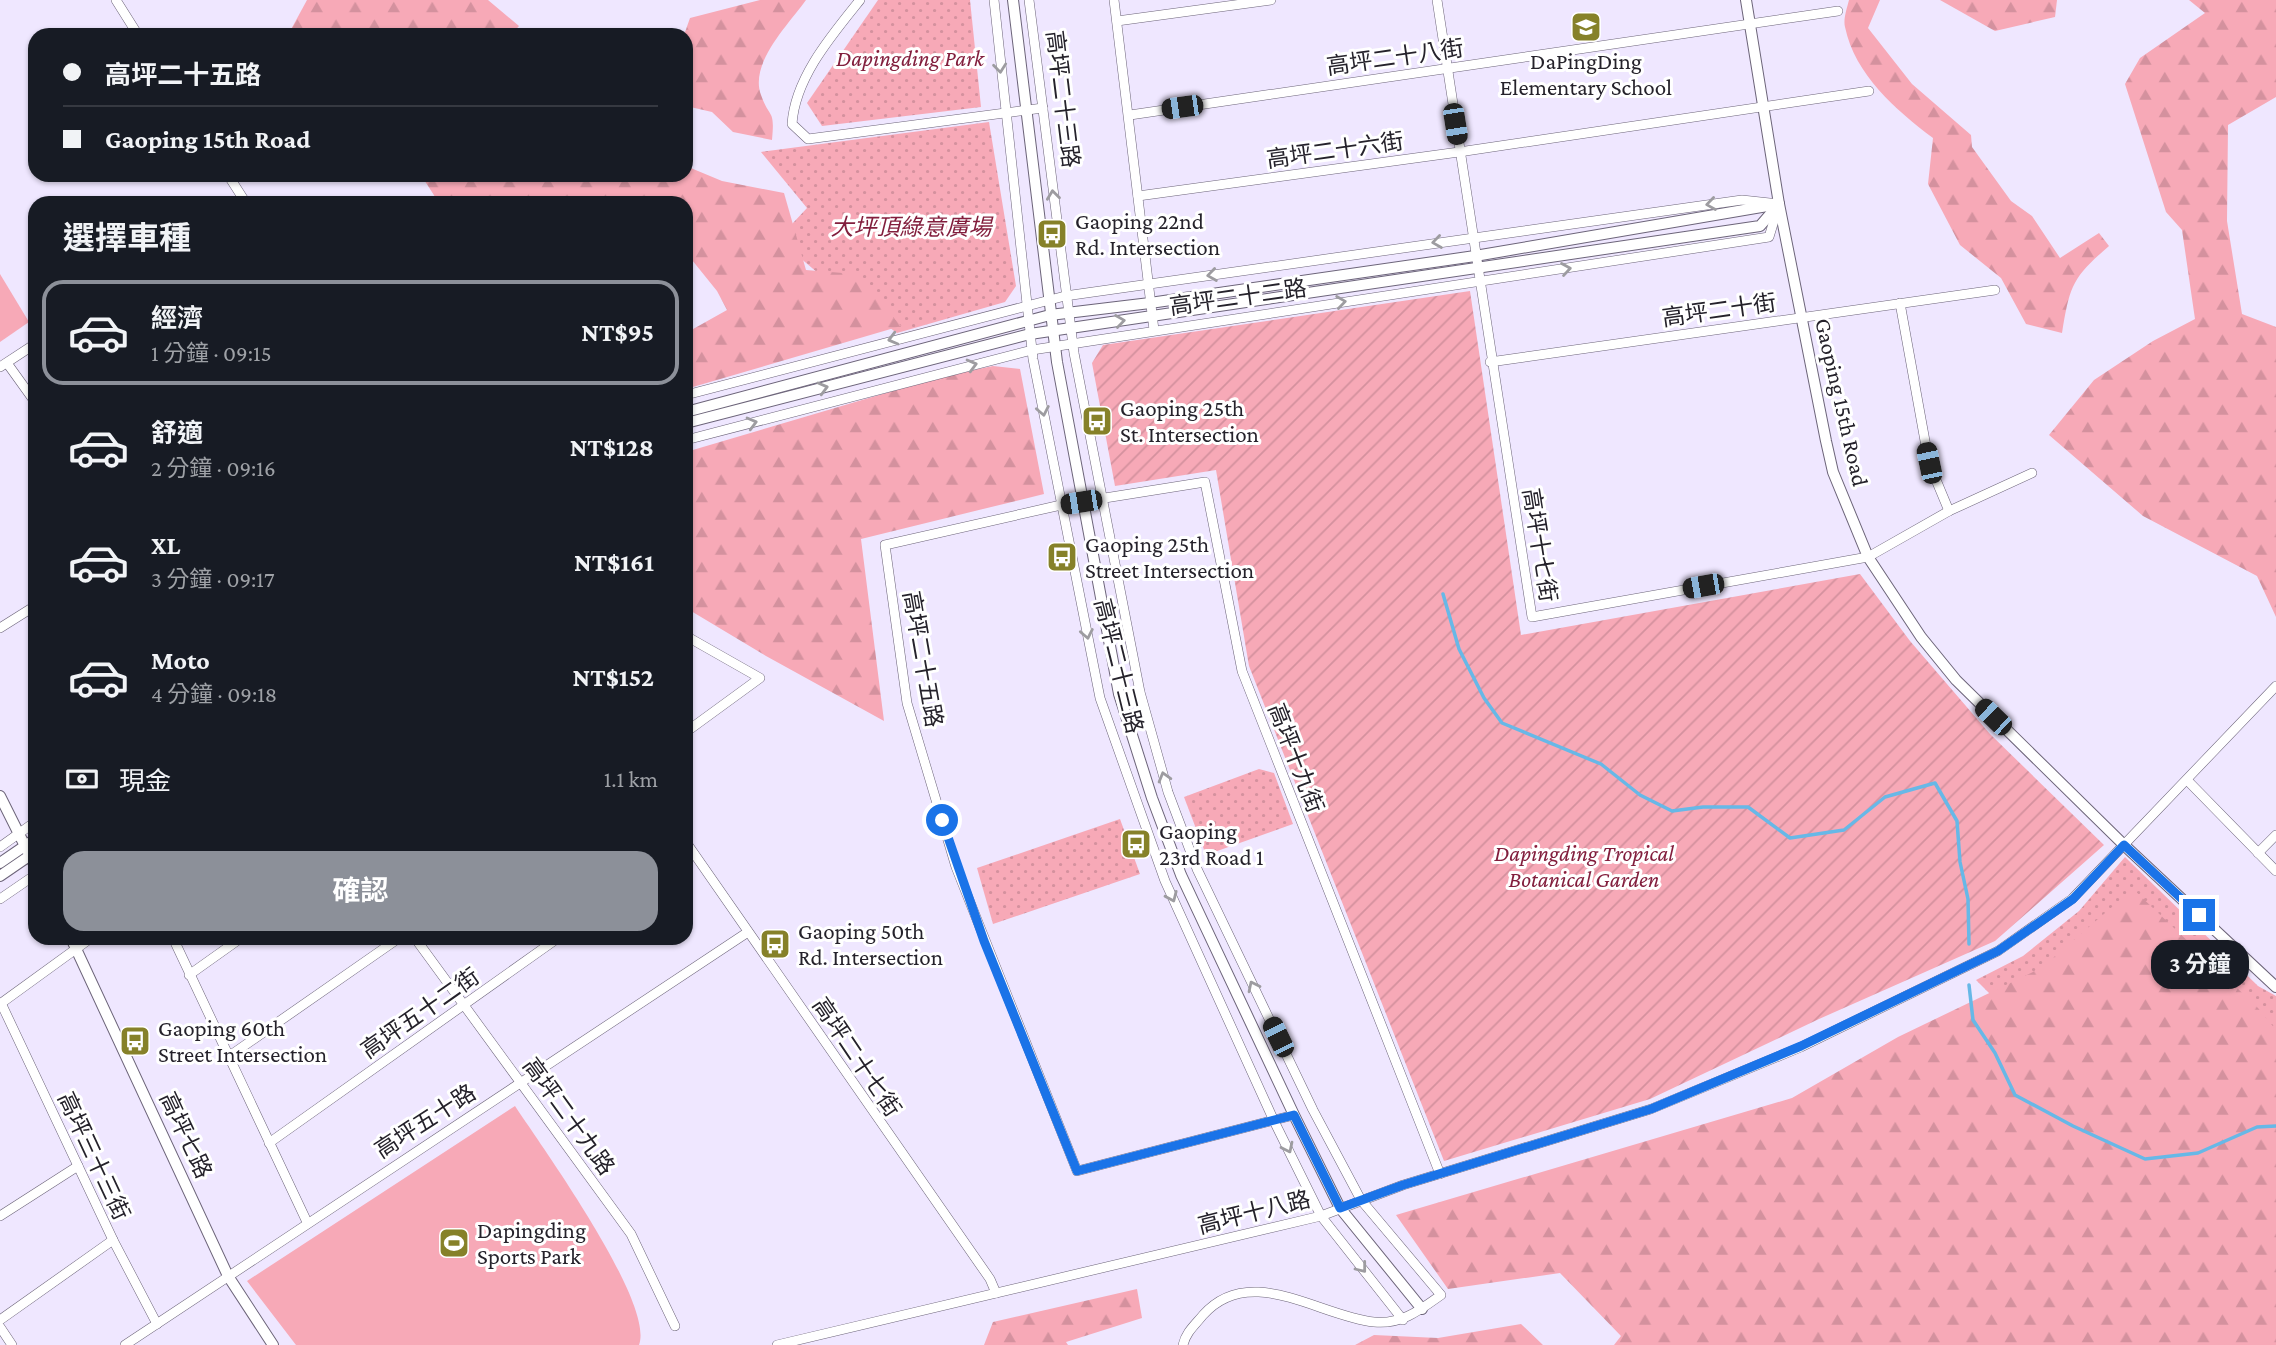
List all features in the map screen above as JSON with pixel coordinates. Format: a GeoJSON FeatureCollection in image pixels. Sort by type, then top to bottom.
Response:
{"type":"FeatureCollection","features":[{"type":"Feature","properties":{"kind":"street"},"geometry":{"type":"LineString","coordinates":[[116,0],[134,28]]}},
{"type":"Feature","properties":{"kind":"street"},"geometry":{"type":"LineString","coordinates":[[860,0],[833,34],[794,99],[792,124],[808,139],[1043,108]]}},
{"type":"Feature","properties":{"kind":"street","name":"高坪二十三路"},"geometry":{"type":"LineString","coordinates":[[993,0],[1032,350],[1100,698],[1165,881],[1321,1216],[1403,1320]]}},
{"type":"Feature","properties":{"kind":"street","name":"高坪二十三路"},"geometry":{"type":"LineString","coordinates":[[1013,0],[1052,330],[1081,502],[1119,694],[1152,798],[1181,875],[1294,1115],[1340,1208],[1422,1309],[1441,1295],[1361,1200],[1307,1098],[1197,869],[1168,792],[1140,692],[1100,498],[1072,343],[1029,0]]}},
{"type":"Feature","properties":{"kind":"street"},"geometry":{"type":"LineString","coordinates":[[1114,0],[1154,330]]}},
{"type":"Feature","properties":{"kind":"street"},"geometry":{"type":"LineString","coordinates":[[1117,21],[1271,0]]}},
{"type":"Feature","properties":{"kind":"street","name":"高坪十七街"},"geometry":{"type":"LineString","coordinates":[[1437,0],[1490,362],[1532,617],[1868,558],[1949,512],[2032,473]]}},
{"type":"Feature","properties":{"kind":"street","name":"Gaoping 15th Road"},"geometry":{"type":"LineString","coordinates":[[1746,0],[1762,108],[1800,318],[1833,472],[1868,558],[1921,637],[1956,680],[2124,845],[2275,985]]}},
{"type":"Feature","properties":{"kind":"street","name":"高坪二十八街"},"geometry":{"type":"LineString","coordinates":[[1130,115],[1838,11]]}},
{"type":"Feature","properties":{"kind":"street","name":"高坪二十六街"},"geometry":{"type":"LineString","coordinates":[[1138,196],[1459,152],[1868,91]]}},
{"type":"Feature","properties":{"kind":"street","name":"高坪二十二路"},"geometry":{"type":"LineString","coordinates":[[693,393],[1065,296],[1742,200],[1779,204]]}},
{"type":"Feature","properties":{"kind":"street","name":"高坪二十二路"},"geometry":{"type":"LineString","coordinates":[[693,410],[1050,314],[1150,303],[1475,256],[1779,204]]}},
{"type":"Feature","properties":{"kind":"street","name":"高坪二十二路"},"geometry":{"type":"LineString","coordinates":[[693,421],[1030,334],[1760,226],[1779,204]]}},
{"type":"Feature","properties":{"kind":"street","name":"高坪二十二路"},"geometry":{"type":"LineString","coordinates":[[693,438],[1032,350],[1769,237],[1779,204]]}},
{"type":"Feature","properties":{"kind":"street","name":"高坪二十街"},"geometry":{"type":"LineString","coordinates":[[1490,362],[1994,290]]}},
{"type":"Feature","properties":{"kind":"street"},"geometry":{"type":"LineString","coordinates":[[1900,303],[1929,463],[1949,512]]}},
{"type":"Feature","properties":{"kind":"street"},"geometry":{"type":"LineString","coordinates":[[28,349],[4,365],[28,394]]}},
{"type":"Feature","properties":{"kind":"street","name":"高坪十九街"},"geometry":{"type":"LineString","coordinates":[[1061,505],[1205,482],[1242,671],[1440,1174]]}},
{"type":"Feature","properties":{"kind":"street","name":"高坪二十五路"},"geometry":{"type":"LineString","coordinates":[[1061,505],[885,545],[907,703],[956,867],[1077,1171],[1294,1115]]}},
{"type":"Feature","properties":{"kind":"street"},"geometry":{"type":"LineString","coordinates":[[0,628],[28,610]]}},
{"type":"Feature","properties":{"kind":"street"},"geometry":{"type":"LineString","coordinates":[[693,640],[760,678],[693,727]]}},
{"type":"Feature","properties":{"kind":"street","name":"高坪十八路"},"geometry":{"type":"LineString","coordinates":[[777,1345],[1321,1216],[1440,1174],[1651,1109],[1801,1046],[1998,951],[2073,899],[2276,686]]}},
{"type":"Feature","properties":{"kind":"street"},"geometry":{"type":"LineString","coordinates":[[2187,780],[2276,871]]}},
{"type":"Feature","properties":{"kind":"street"},"geometry":{"type":"LineString","coordinates":[[0,796],[28,848]]}},
{"type":"Feature","properties":{"kind":"street"},"geometry":{"type":"LineString","coordinates":[[0,847],[28,827]]}},
{"type":"Feature","properties":{"kind":"street"},"geometry":{"type":"LineString","coordinates":[[2258,853],[2276,835]]}},
{"type":"Feature","properties":{"kind":"street"},"geometry":{"type":"LineString","coordinates":[[0,863],[28,852]]}},
{"type":"Feature","properties":{"kind":"street"},"geometry":{"type":"LineString","coordinates":[[0,876],[28,853]]}},
{"type":"Feature","properties":{"kind":"street","name":"高坪二十七街"},"geometry":{"type":"LineString","coordinates":[[693,853],[990,1279],[996,1293]]}},
{"type":"Feature","properties":{"kind":"street"},"geometry":{"type":"LineString","coordinates":[[0,899],[28,880]]}},
{"type":"Feature","properties":{"kind":"street","name":"高坪五十路"},"geometry":{"type":"LineString","coordinates":[[125,1345],[748,932]]}},
{"type":"Feature","properties":{"kind":"street"},"geometry":{"type":"LineString","coordinates":[[0,1004],[72,945]]}},
{"type":"Feature","properties":{"kind":"street","name":"高坪七路"},"geometry":{"type":"LineString","coordinates":[[75,945],[228,1276],[274,1345]]}},
{"type":"Feature","properties":{"kind":"street"},"geometry":{"type":"LineString","coordinates":[[176,945],[307,1222]]}},
{"type":"Feature","properties":{"kind":"street"},"geometry":{"type":"LineString","coordinates":[[189,975],[231,945]]}},
{"type":"Feature","properties":{"kind":"street"},"geometry":{"type":"LineString","coordinates":[[228,1057],[388,945]]}},
{"type":"Feature","properties":{"kind":"street","name":"高坪二十九路"},"geometry":{"type":"LineString","coordinates":[[420,945],[631,1234],[675,1326]]}},
{"type":"Feature","properties":{"kind":"street","name":"高坪五十二街"},"geometry":{"type":"LineString","coordinates":[[269,1143],[548,945]]}},
{"type":"Feature","properties":{"kind":"street","name":"高坪三十三街"},"geometry":{"type":"LineString","coordinates":[[0,1004],[113,1240],[157,1324]]}},
{"type":"Feature","properties":{"kind":"street"},"geometry":{"type":"LineString","coordinates":[[0,1216],[78,1166]]}},
{"type":"Feature","properties":{"kind":"street"},"geometry":{"type":"LineString","coordinates":[[0,1320],[113,1240]]}},
{"type":"Feature","properties":{"kind":"street"},"geometry":{"type":"LineString","coordinates":[[1183,1345],[1185,1335],[1212,1306],[1246,1291],[1280,1295],[1374,1322],[1403,1320],[1422,1309]]}},
{"type":"Feature","properties":{"kind":"street"},"geometry":{"type":"LineString","coordinates":[[0,1327],[12,1345]]}},
{"type":"Feature","properties":{"kind":"green space"},"geometry":{"type":"Polygon","coordinates":[[[307,0],[488,0],[519,26],[517,28],[292,28],[307,0]]]}},
{"type":"Feature","properties":{"kind":"green space"},"geometry":{"type":"Polygon","coordinates":[[[760,0],[806,0],[773,44],[761,70],[759,83],[761,95],[772,118],[772,140],[733,132],[712,112],[693,108],[693,28],[686,28],[690,18],[760,0]]]}},
{"type":"Feature","properties":{"kind":"green space","name":"Dapingding Park"},"geometry":{"type":"Polygon","coordinates":[[[878,0],[970,0],[981,107],[822,126],[807,103],[878,0]]]}},
{"type":"Feature","properties":{"kind":"green space"},"geometry":{"type":"Polygon","coordinates":[[[1849,0],[1880,0],[1868,28],[1912,84],[1971,135],[1972,147],[2011,201],[2032,216],[2060,258],[2099,233],[2109,246],[2087,266],[2075,284],[2062,333],[2026,324],[2001,278],[1960,245],[1928,184],[1933,138],[1905,116],[1867,76],[1850,44],[1845,24],[1849,0]]]}},
{"type":"Feature","properties":{"kind":"green space"},"geometry":{"type":"Polygon","coordinates":[[[1940,0],[2057,0],[2055,17],[1995,31],[1940,0]]]}},
{"type":"Feature","properties":{"kind":"green space"},"geometry":{"type":"Polygon","coordinates":[[[2189,0],[2276,0],[2276,97],[2228,125],[2227,221],[2242,314],[2276,327],[2276,617],[2257,576],[2143,516],[2049,435],[2094,380],[2153,341],[2195,319],[2182,230],[2166,212],[2125,84],[2140,58],[2205,13],[2189,0]]]}},
{"type":"Feature","properties":{"kind":"green space","name":"大坪頂綠意廣場"},"geometry":{"type":"Polygon","coordinates":[[[989,122],[1016,286],[1005,302],[897,333],[839,291],[778,239],[807,208],[761,152],[989,122]]]}},
{"type":"Feature","properties":{"kind":"green space"},"geometry":{"type":"Polygon","coordinates":[[[693,169],[722,181],[784,193],[806,270],[855,274],[901,326],[693,387],[693,329],[727,310],[717,291],[693,261],[693,196],[434,196],[426,182],[693,182],[693,169]]]}},
{"type":"Feature","properties":{"kind":"green space"},"geometry":{"type":"Polygon","coordinates":[[[0,274],[28,323],[0,342],[0,274]]]}},
{"type":"Feature","properties":{"kind":"green space","name":"Dapingding Tropical Botanical Garden"},"geometry":{"type":"Polygon","coordinates":[[[1470,291],[1521,635],[1860,574],[1910,641],[1990,734],[2104,845],[1995,941],[1819,1019],[1650,1099],[1444,1161],[1249,666],[1216,470],[1115,486],[1092,363],[1103,345],[1470,291]]]}},
{"type":"Feature","properties":{"kind":"green space"},"geometry":{"type":"Polygon","coordinates":[[[993,366],[1020,369],[1044,494],[861,539],[884,721],[693,612],[693,450],[940,377],[993,366]]]}},
{"type":"Feature","properties":{"kind":"green space"},"geometry":{"type":"Polygon","coordinates":[[[1259,769],[1274,773],[1293,824],[1206,855],[1184,797],[1259,769]]]}},
{"type":"Feature","properties":{"kind":"green space"},"geometry":{"type":"Polygon","coordinates":[[[1120,819],[1140,874],[993,924],[977,868],[1120,819]]]}},
{"type":"Feature","properties":{"kind":"green space"},"geometry":{"type":"Polygon","coordinates":[[[2125,857],[2258,986],[2276,996],[2276,1069],[1994,998],[1976,980],[2023,956],[2079,911],[2125,857]]]}},
{"type":"Feature","properties":{"kind":"green space"},"geometry":{"type":"Polygon","coordinates":[[[2133,889],[2258,1008],[2276,1030],[2276,1345],[1614,1345],[1621,1336],[1560,1273],[1448,1289],[1396,1215],[1792,1098],[1898,1037],[2041,968],[2133,889]]]}},
{"type":"Feature","properties":{"kind":"green space","name":"Dapingding Sports Park"},"geometry":{"type":"Polygon","coordinates":[[[515,1106],[614,1262],[630,1296],[639,1324],[639,1345],[296,1345],[247,1281],[515,1106]]]}},
{"type":"Feature","properties":{"kind":"green space"},"geometry":{"type":"Polygon","coordinates":[[[1137,1289],[1142,1318],[1066,1342],[1068,1345],[984,1345],[993,1322],[1137,1289]]]}},
{"type":"Feature","properties":{"kind":"green space"},"geometry":{"type":"Polygon","coordinates":[[[1521,1324],[1543,1345],[1355,1345],[1374,1335],[1438,1338],[1521,1324]]]}},
{"type":"Feature","properties":{"kind":"waterway"},"geometry":{"type":"LineString","coordinates":[[1443,594],[1459,649],[1484,698],[1502,723],[1601,764],[1640,795],[1672,811],[1703,807],[1748,807],[1790,838],[1844,830],[1885,797],[1935,783],[1957,821],[1960,862],[1968,899],[1969,944]]}},
{"type":"Feature","properties":{"kind":"waterway"},"geometry":{"type":"LineString","coordinates":[[1969,985],[1973,1020],[1995,1053],[2015,1095],[2073,1126],[2145,1159],[2198,1153],[2257,1127],[2276,1126]]}},
{"type":"Feature","properties":{"kind":"place","name":"DaPingDing Elementary School"},"geometry":{"type":"Point","coordinates":[1586,27]}},
{"type":"Feature","properties":{"kind":"place","name":"Gaoping 22nd Rd. Intersection"},"geometry":{"type":"Point","coordinates":[1052,234]}},
{"type":"Feature","properties":{"kind":"place","name":"Gaoping 25th St. Intersection"},"geometry":{"type":"Point","coordinates":[1097,421]}},
{"type":"Feature","properties":{"kind":"place","name":"Gaoping 25th Street Intersection"},"geometry":{"type":"Point","coordinates":[1062,557]}},
{"type":"Feature","properties":{"kind":"place","name":"Gaoping 23rd Road 1"},"geometry":{"type":"Point","coordinates":[1136,844]}},
{"type":"Feature","properties":{"kind":"place","name":"Gaoping 50th Rd. Intersection"},"geometry":{"type":"Point","coordinates":[775,944]}},
{"type":"Feature","properties":{"kind":"place","name":"Gaoping 60th Street Intersection"},"geometry":{"type":"Point","coordinates":[135,1041]}},
{"type":"Feature","properties":{"kind":"place","name":"Dapingding Sports Park"},"geometry":{"type":"Point","coordinates":[454,1243]}},
{"type":"Feature","properties":{"kind":"route"},"geometry":{"type":"LineString","coordinates":[[942,820],[956,867],[984,941],[1077,1171],[1294,1115],[1340,1208],[1403,1185],[1651,1109],[1801,1046],[1998,951],[2073,899],[2124,845],[2199,915]]}}]}
